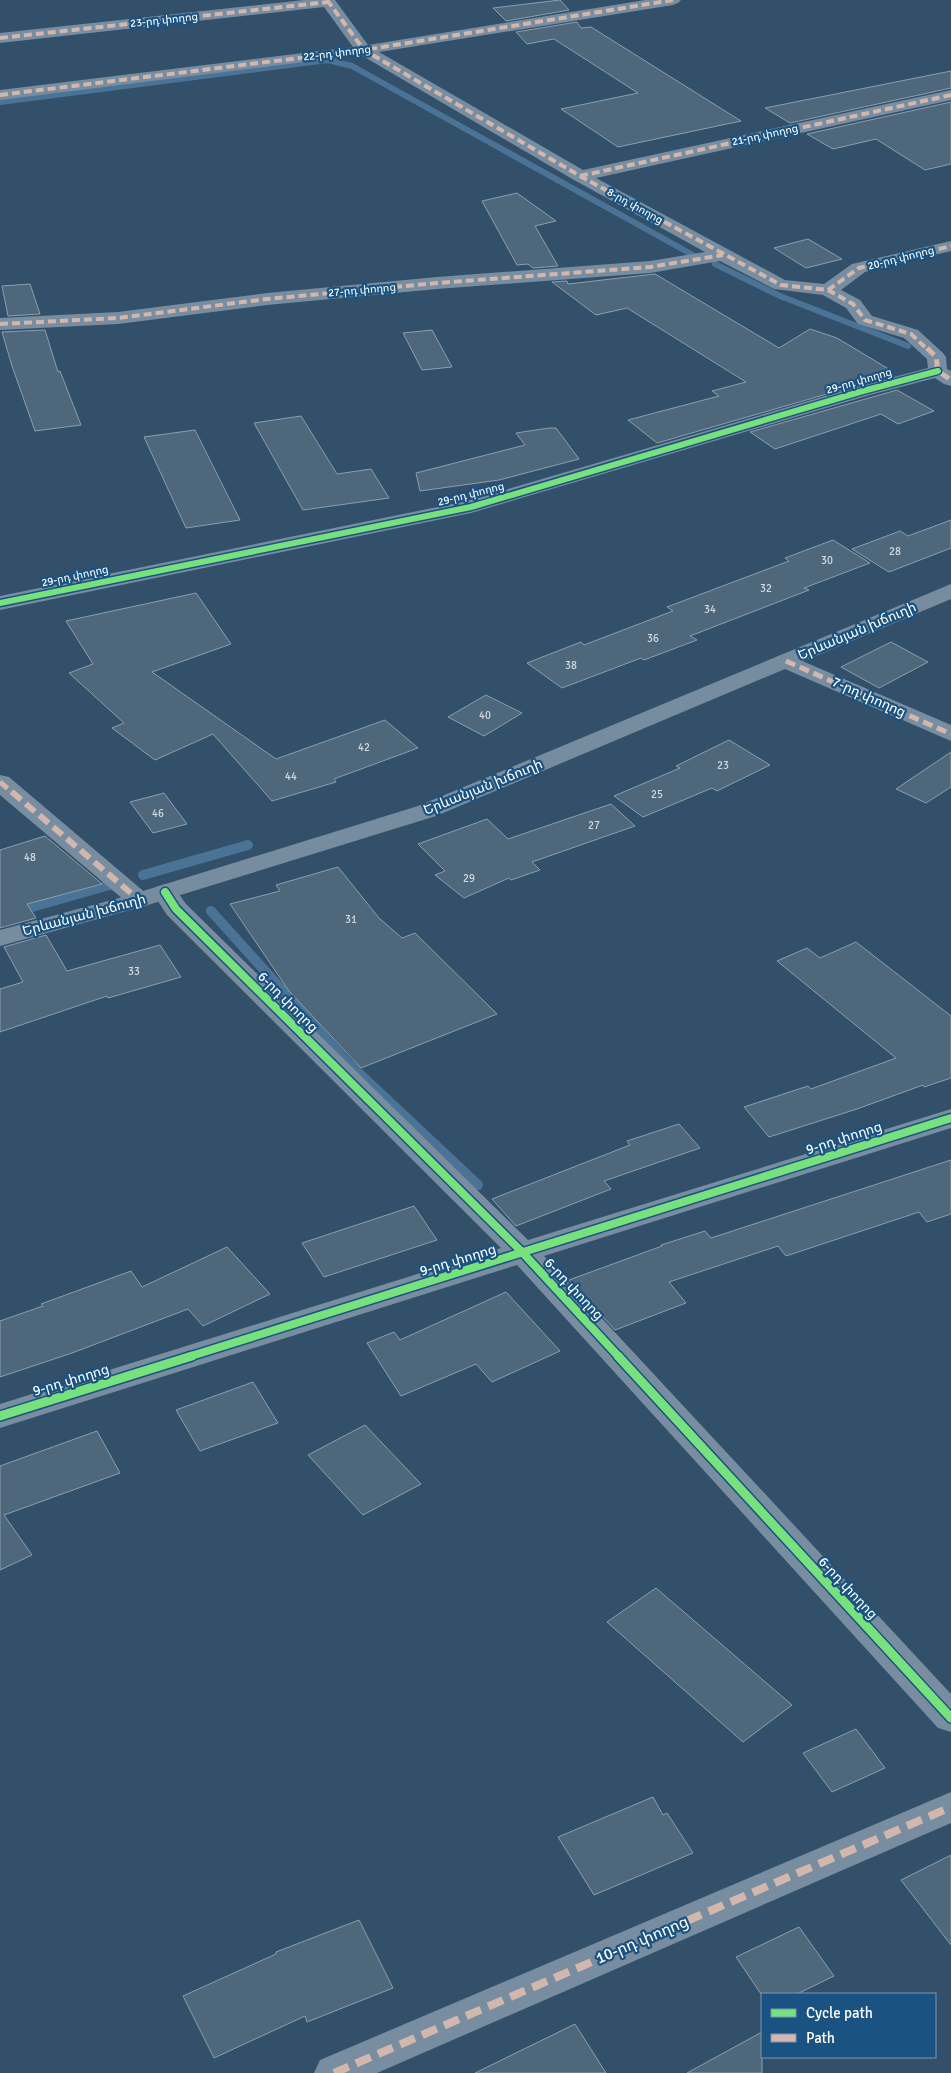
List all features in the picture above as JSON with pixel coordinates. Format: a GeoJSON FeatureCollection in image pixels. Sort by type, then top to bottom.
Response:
{"type":"FeatureCollection","features":[{"type":"Feature","properties":{"kind":"main road","name":"Երևանյան խճուղի"},"geometry":{"type":"LineString","coordinates":[[0,938],[152,896],[427,811],[951,591]]}},
{"type":"Feature","properties":{"kind":"street","name":"22-րդ փողոց"},"geometry":{"type":"LineString","coordinates":[[0,95],[364,50],[672,0]]}},
{"type":"Feature","properties":{"kind":"street","name":"8-րդ փողոց"},"geometry":{"type":"LineString","coordinates":[[328,1],[364,50],[580,176],[723,255],[781,285],[828,290],[853,304],[865,320],[911,334],[936,356],[944,376]]}},
{"type":"Feature","properties":{"kind":"street","name":"23-րդ փողոց"},"geometry":{"type":"LineString","coordinates":[[0,38],[328,1]]}},
{"type":"Feature","properties":{"kind":"street","name":"21-րդ փողոց"},"geometry":{"type":"LineString","coordinates":[[580,176],[951,95]]}},
{"type":"Feature","properties":{"kind":"street","name":"20-րդ փողոց"},"geometry":{"type":"LineString","coordinates":[[828,290],[859,268],[951,246]]}},
{"type":"Feature","properties":{"kind":"street","name":"27-րդ փողոց"},"geometry":{"type":"LineString","coordinates":[[0,324],[118,318],[295,297],[437,283],[650,267],[723,255]]}},
{"type":"Feature","properties":{"kind":"street","name":"29-րդ փողոց"},"geometry":{"type":"LineString","coordinates":[[0,603],[471,507],[854,394],[944,376]]}},
{"type":"Feature","properties":{"kind":"street","name":"7-րդ փողոց"},"geometry":{"type":"LineString","coordinates":[[786,660],[951,734]]}},
{"type":"Feature","properties":{"kind":"street","name":"6-րդ փողոց"},"geometry":{"type":"LineString","coordinates":[[0,782],[152,896],[176,909],[523,1253],[951,1718]]}},
{"type":"Feature","properties":{"kind":"street","name":"9-րդ փողոց"},"geometry":{"type":"LineString","coordinates":[[0,1416],[951,1118]]}},
{"type":"Feature","properties":{"kind":"street","name":"10-րդ փողոց"},"geometry":{"type":"LineString","coordinates":[[334,2073],[951,1807]]}},
{"type":"Feature","properties":{"kind":"building"},"geometry":{"type":"Polygon","coordinates":[[[560,0],[569,10],[506,21],[493,8],[560,0]]]}},
{"type":"Feature","properties":{"kind":"building"},"geometry":{"type":"Polygon","coordinates":[[[577,22],[581,28],[591,27],[741,121],[618,147],[561,109],[638,93],[554,39],[527,44],[516,32],[577,22]]]}},
{"type":"Feature","properties":{"kind":"building"},"geometry":{"type":"Polygon","coordinates":[[[951,71],[951,88],[790,123],[765,108],[951,71]]]}},
{"type":"Feature","properties":{"kind":"building"},"geometry":{"type":"Polygon","coordinates":[[[951,102],[951,164],[925,170],[876,139],[833,149],[807,134],[951,102]]]}},
{"type":"Feature","properties":{"kind":"building"},"geometry":{"type":"Polygon","coordinates":[[[517,193],[556,221],[535,226],[558,266],[533,268],[528,264],[517,265],[482,201],[517,193]]]}},
{"type":"Feature","properties":{"kind":"building"},"geometry":{"type":"Polygon","coordinates":[[[808,239],[842,259],[806,268],[774,248],[808,239]]]}},
{"type":"Feature","properties":{"kind":"building"},"geometry":{"type":"Polygon","coordinates":[[[655,274],[779,348],[810,329],[837,338],[892,371],[874,376],[879,379],[657,443],[628,420],[719,396],[712,391],[746,382],[627,308],[596,315],[552,282],[567,281],[568,284],[655,274]]]}},
{"type":"Feature","properties":{"kind":"building"},"geometry":{"type":"Polygon","coordinates":[[[30,284],[40,314],[8,316],[2,286],[30,284]]]}},
{"type":"Feature","properties":{"kind":"building"},"geometry":{"type":"Polygon","coordinates":[[[45,330],[58,372],[60,371],[81,425],[35,431],[2,332],[45,330]]]}},
{"type":"Feature","properties":{"kind":"building"},"geometry":{"type":"Polygon","coordinates":[[[432,330],[452,367],[422,370],[403,333],[432,330]]]}},
{"type":"Feature","properties":{"kind":"building"},"geometry":{"type":"Polygon","coordinates":[[[897,390],[934,411],[898,424],[881,414],[775,449],[750,432],[897,390]]]}},
{"type":"Feature","properties":{"kind":"building"},"geometry":{"type":"Polygon","coordinates":[[[301,416],[337,474],[371,469],[389,498],[303,510],[254,423],[301,416]]]}},
{"type":"Feature","properties":{"kind":"building"},"geometry":{"type":"Polygon","coordinates":[[[556,428],[579,459],[499,480],[420,491],[416,473],[525,445],[516,433],[556,428]]]}},
{"type":"Feature","properties":{"kind":"building"},"geometry":{"type":"Polygon","coordinates":[[[195,430],[240,520],[186,528],[144,437],[195,430]]]}},
{"type":"Feature","properties":{"kind":"building"},"geometry":{"type":"Polygon","coordinates":[[[951,520],[951,548],[889,572],[852,549],[900,531],[908,536],[951,520]]]}},
{"type":"Feature","properties":{"kind":"building"},"geometry":{"type":"Polygon","coordinates":[[[833,540],[870,563],[804,588],[809,590],[690,636],[697,640],[644,660],[641,658],[562,688],[527,663],[581,642],[584,645],[673,611],[667,607],[789,561],[785,558],[833,540]]]}},
{"type":"Feature","properties":{"kind":"building"},"geometry":{"type":"Polygon","coordinates":[[[196,593],[231,644],[152,672],[276,759],[385,720],[418,748],[334,779],[336,782],[272,801],[213,734],[155,760],[112,728],[124,723],[69,673],[93,664],[66,621],[196,593]]]}},
{"type":"Feature","properties":{"kind":"building"},"geometry":{"type":"Polygon","coordinates":[[[891,642],[928,662],[879,688],[841,667],[891,642]]]}},
{"type":"Feature","properties":{"kind":"building"},"geometry":{"type":"Polygon","coordinates":[[[486,695],[522,713],[484,736],[448,717],[486,695]]]}},
{"type":"Feature","properties":{"kind":"building"},"geometry":{"type":"Polygon","coordinates":[[[729,740],[770,765],[717,791],[712,788],[643,817],[614,796],[680,768],[676,766],[729,740]]]}},
{"type":"Feature","properties":{"kind":"building"},"geometry":{"type":"Polygon","coordinates":[[[951,752],[951,787],[926,803],[896,789],[951,752]]]}},
{"type":"Feature","properties":{"kind":"building"},"geometry":{"type":"Polygon","coordinates":[[[164,793],[187,824],[153,833],[130,802],[164,793]]]}},
{"type":"Feature","properties":{"kind":"building"},"geometry":{"type":"Polygon","coordinates":[[[611,804],[635,826],[532,862],[540,870],[511,880],[509,878],[464,898],[435,875],[445,871],[418,844],[487,819],[508,839],[611,804]]]}},
{"type":"Feature","properties":{"kind":"building"},"geometry":{"type":"Polygon","coordinates":[[[45,836],[102,884],[27,904],[36,918],[0,928],[0,850],[45,836]]]}},
{"type":"Feature","properties":{"kind":"building"},"geometry":{"type":"Polygon","coordinates":[[[338,867],[379,918],[402,938],[415,933],[497,1014],[361,1068],[289,991],[230,904],[280,891],[276,885],[338,867]]]}},
{"type":"Feature","properties":{"kind":"building"},"geometry":{"type":"Polygon","coordinates":[[[46,935],[67,971],[160,945],[181,977],[108,998],[107,996],[0,1032],[0,989],[23,982],[4,947],[46,935]]]}},
{"type":"Feature","properties":{"kind":"building"},"geometry":{"type":"Polygon","coordinates":[[[856,942],[951,1016],[951,1078],[924,1087],[923,1085],[857,1109],[769,1137],[744,1107],[808,1086],[811,1089],[896,1058],[777,961],[807,948],[820,958],[856,942]]]}},
{"type":"Feature","properties":{"kind":"building"},"geometry":{"type":"Polygon","coordinates":[[[679,1124],[700,1148],[604,1181],[611,1189],[516,1226],[492,1199],[630,1145],[627,1141],[679,1124]]]}},
{"type":"Feature","properties":{"kind":"building"},"geometry":{"type":"Polygon","coordinates":[[[951,1160],[951,1214],[927,1222],[919,1212],[786,1256],[778,1246],[669,1282],[686,1303],[615,1330],[569,1280],[661,1245],[705,1231],[711,1238],[951,1160]]]}},
{"type":"Feature","properties":{"kind":"building"},"geometry":{"type":"Polygon","coordinates":[[[414,1206],[437,1240],[324,1277],[302,1243],[414,1206]]]}},
{"type":"Feature","properties":{"kind":"building"},"geometry":{"type":"Polygon","coordinates":[[[227,1247],[270,1294],[203,1326],[188,1309],[72,1353],[0,1377],[0,1321],[131,1271],[142,1287],[227,1247]]]}},
{"type":"Feature","properties":{"kind":"building"},"geometry":{"type":"Polygon","coordinates":[[[506,1292],[560,1351],[492,1382],[476,1364],[401,1396],[367,1343],[394,1332],[400,1340],[506,1292]]]}},
{"type":"Feature","properties":{"kind":"building"},"geometry":{"type":"Polygon","coordinates":[[[253,1382],[278,1423],[200,1451],[176,1410],[253,1382]]]}},
{"type":"Feature","properties":{"kind":"building"},"geometry":{"type":"Polygon","coordinates":[[[365,1425],[421,1484],[363,1515],[308,1455],[365,1425]]]}},
{"type":"Feature","properties":{"kind":"building"},"geometry":{"type":"Polygon","coordinates":[[[97,1431],[120,1473],[4,1515],[32,1555],[0,1570],[0,1466],[97,1431]]]}},
{"type":"Feature","properties":{"kind":"building"},"geometry":{"type":"Polygon","coordinates":[[[656,1588],[792,1705],[743,1742],[607,1622],[656,1588]]]}},
{"type":"Feature","properties":{"kind":"building"},"geometry":{"type":"Polygon","coordinates":[[[856,1729],[885,1768],[832,1792],[803,1753],[856,1729]]]}},
{"type":"Feature","properties":{"kind":"building"},"geometry":{"type":"Polygon","coordinates":[[[653,1797],[663,1815],[667,1813],[693,1853],[594,1895],[558,1837],[653,1797]]]}},
{"type":"Feature","properties":{"kind":"building"},"geometry":{"type":"Polygon","coordinates":[[[951,1855],[951,1945],[901,1880],[951,1855]]]}},
{"type":"Feature","properties":{"kind":"building"},"geometry":{"type":"Polygon","coordinates":[[[359,1920],[393,1988],[307,2022],[305,2016],[214,2058],[183,1996],[276,1954],[276,1952],[359,1920]]]}},
{"type":"Feature","properties":{"kind":"building"},"geometry":{"type":"Polygon","coordinates":[[[799,1927],[834,1976],[799,1993],[761,1994],[736,1957],[799,1927]]]}},
{"type":"Feature","properties":{"kind":"building"},"geometry":{"type":"Polygon","coordinates":[[[575,2024],[606,2073],[475,2073],[575,2024]]]}},
{"type":"Feature","properties":{"kind":"building"},"geometry":{"type":"Polygon","coordinates":[[[761,2033],[762,2073],[687,2073],[761,2033]]]}},
{"type":"Feature","properties":{"kind":"waterway"},"geometry":{"type":"LineString","coordinates":[[0,102],[328,60],[352,66],[693,255]]}},
{"type":"Feature","properties":{"kind":"waterway"},"geometry":{"type":"LineString","coordinates":[[715,264],[780,296],[908,346]]}},
{"type":"Feature","properties":{"kind":"waterway"},"geometry":{"type":"LineString","coordinates":[[143,875],[248,845]]}},
{"type":"Feature","properties":{"kind":"waterway"},"geometry":{"type":"LineString","coordinates":[[0,916],[113,884]]}},
{"type":"Feature","properties":{"kind":"waterway"},"geometry":{"type":"LineString","coordinates":[[211,911],[348,1063],[478,1185]]}},
{"type":"Feature","properties":{"kind":"marked path"},"geometry":{"type":"LineString","coordinates":[[327,0],[364,50],[580,176],[723,255],[781,285],[828,290],[853,304],[865,320],[911,334],[936,357],[938,371],[951,380]]}},
{"type":"Feature","properties":{"kind":"marked path"},"geometry":{"type":"LineString","coordinates":[[0,95],[364,50],[673,0]]}},
{"type":"Feature","properties":{"kind":"marked path"},"geometry":{"type":"LineString","coordinates":[[0,38],[328,2]]}},
{"type":"Feature","properties":{"kind":"marked path"},"geometry":{"type":"LineString","coordinates":[[580,176],[951,95]]}},
{"type":"Feature","properties":{"kind":"marked path"},"geometry":{"type":"LineString","coordinates":[[828,290],[859,268],[951,246]]}},
{"type":"Feature","properties":{"kind":"marked path"},"geometry":{"type":"LineString","coordinates":[[0,324],[118,318],[267,299],[437,283],[650,267],[723,255]]}},
{"type":"Feature","properties":{"kind":"marked path"},"geometry":{"type":"LineString","coordinates":[[786,661],[951,734]]}},
{"type":"Feature","properties":{"kind":"marked path"},"geometry":{"type":"LineString","coordinates":[[0,782],[139,900]]}},
{"type":"Feature","properties":{"kind":"marked path"},"geometry":{"type":"LineString","coordinates":[[334,2073],[951,1807]]}},
{"type":"Feature","properties":{"kind":"cycle path"},"geometry":{"type":"LineString","coordinates":[[0,603],[471,507],[863,391],[938,371]]}},
{"type":"Feature","properties":{"kind":"cycle path"},"geometry":{"type":"LineString","coordinates":[[165,892],[176,909],[523,1253],[951,1718]]}},
{"type":"Feature","properties":{"kind":"cycle path"},"geometry":{"type":"LineString","coordinates":[[0,1416],[951,1118]]}}]}
